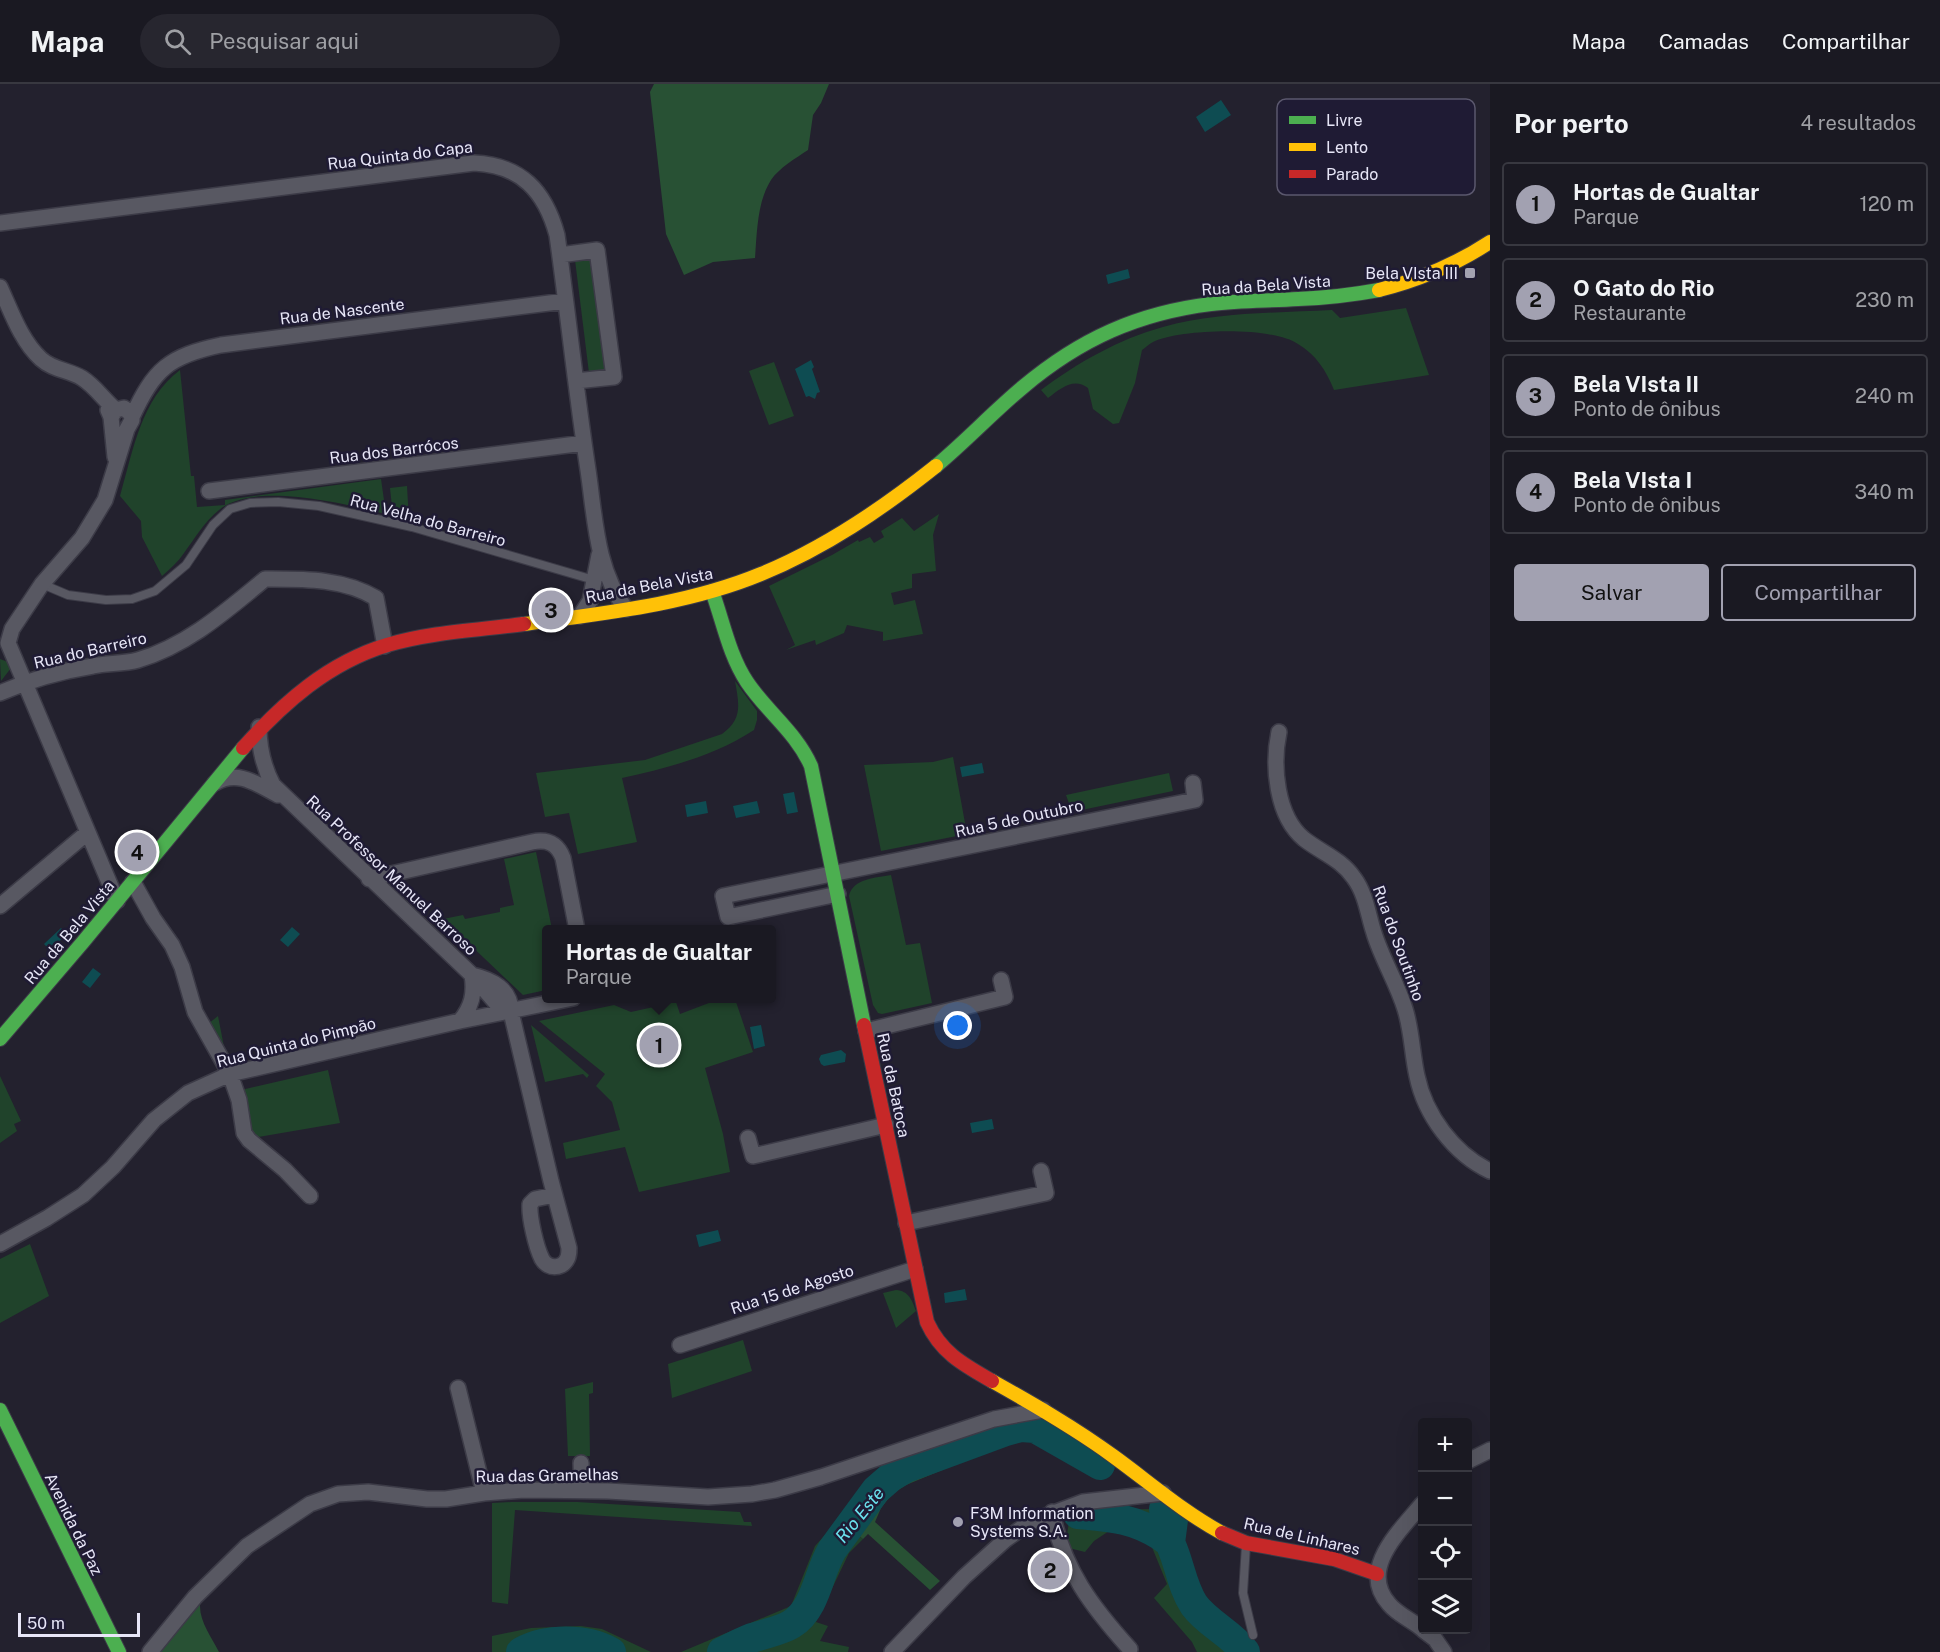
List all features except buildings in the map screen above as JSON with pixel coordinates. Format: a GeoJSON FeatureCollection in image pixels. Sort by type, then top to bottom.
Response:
{"type":"FeatureCollection","features":[{"type":"Feature","properties":{"kind":"main road","name":"Rua da Bela Vista"},"geometry":{"type":"LineString","coordinates":[[0,1039],[260,727],[282,705],[319,678],[356,657],[385,646],[448,633],[626,609],[712,591],[791,561],[869,516],[936,467],[1022,386],[1050,364],[1087,341],[1160,313],[1211,303],[1328,298],[1379,291],[1410,283],[1442,270],[1476,253],[1490,242]]}},
{"type":"Feature","properties":{"kind":"main road","name":"Rua da Batoca"},"geometry":{"type":"LineString","coordinates":[[712,591],[743,676],[754,692],[795,737],[807,755],[915,1269],[927,1322],[934,1338],[957,1361],[1043,1410],[1163,1492]]}},
{"type":"Feature","properties":{"kind":"main road","name":"Avenida da Paz"},"geometry":{"type":"LineString","coordinates":[[0,1410],[119,1652]]}},
{"type":"Feature","properties":{"kind":"main road","name":"Rua de Linhares"},"geometry":{"type":"LineString","coordinates":[[1163,1492],[1202,1522],[1246,1544],[1334,1559],[1377,1574]]}},
{"type":"Feature","properties":{"kind":"street","name":"Rua Quinta do Capa"},"geometry":{"type":"LineString","coordinates":[[0,223],[474,163],[487,163],[517,174],[538,192],[553,219],[560,255],[600,552]]}},
{"type":"Feature","properties":{"kind":"street"},"geometry":{"type":"LineString","coordinates":[[560,255],[597,250],[614,377],[576,381]]}},
{"type":"Feature","properties":{"kind":"street"},"geometry":{"type":"LineString","coordinates":[[0,287],[28,344],[39,358],[51,367],[82,378],[89,383],[118,415],[115,463],[105,501],[82,538],[42,584],[4,645]]}},
{"type":"Feature","properties":{"kind":"street","name":"Rua de Nascente"},"geometry":{"type":"LineString","coordinates":[[118,415],[142,396],[154,377],[174,361],[193,351],[221,345],[565,301]]}},
{"type":"Feature","properties":{"kind":"street","name":"Rua dos Barrócos"},"geometry":{"type":"LineString","coordinates":[[209,491],[584,443]]}},
{"type":"Feature","properties":{"kind":"street"},"geometry":{"type":"LineString","coordinates":[[580,616],[590,601],[600,552]]}},
{"type":"Feature","properties":{"kind":"street"},"geometry":{"type":"LineString","coordinates":[[600,552],[610,584],[616,597],[626,609]]}},
{"type":"Feature","properties":{"kind":"street","name":"Rua do Barreiro"},"geometry":{"type":"LineString","coordinates":[[25,684],[92,666],[135,661],[161,652],[215,620],[265,579],[313,579],[361,589],[376,598],[385,646]]}},
{"type":"Feature","properties":{"kind":"street","name":"Rua do Barreiro"},"geometry":{"type":"LineString","coordinates":[[4,645],[25,684],[117,901]]}},
{"type":"Feature","properties":{"kind":"street"},"geometry":{"type":"LineString","coordinates":[[0,693],[25,684]]}},
{"type":"Feature","properties":{"kind":"street"},"geometry":{"type":"LineString","coordinates":[[260,727],[260,750],[264,769],[273,785],[288,801]]}},
{"type":"Feature","properties":{"kind":"street","name":"Rua do Soutinho"},"geometry":{"type":"LineString","coordinates":[[1280,732],[1276,756],[1279,784],[1284,807],[1292,825],[1304,838],[1334,856],[1358,884],[1381,953],[1406,1010],[1417,1079],[1422,1095],[1443,1131],[1472,1159],[1490,1171]]}},
{"type":"Feature","properties":{"kind":"street"},"geometry":{"type":"LineString","coordinates":[[209,787],[231,776],[245,778],[288,801]]}},
{"type":"Feature","properties":{"kind":"street","name":"Rua 5 de Outubro"},"geometry":{"type":"LineString","coordinates":[[833,874],[1195,800],[1193,783]]}},
{"type":"Feature","properties":{"kind":"street","name":"Rua Professor Manuel Barroso"},"geometry":{"type":"LineString","coordinates":[[288,801],[472,975],[497,1004],[512,1012]]}},
{"type":"Feature","properties":{"kind":"street"},"geometry":{"type":"LineString","coordinates":[[1,904],[87,833]]}},
{"type":"Feature","properties":{"kind":"street"},"geometry":{"type":"LineString","coordinates":[[369,879],[532,842],[542,840],[552,842],[559,849],[562,858],[576,925]]}},
{"type":"Feature","properties":{"kind":"street"},"geometry":{"type":"LineString","coordinates":[[833,874],[723,896],[728,917],[838,894]]}},
{"type":"Feature","properties":{"kind":"street"},"geometry":{"type":"LineString","coordinates":[[133,882],[153,918],[172,945],[182,967],[195,1012],[230,1074],[239,1100],[244,1133],[310,1196]]}},
{"type":"Feature","properties":{"kind":"street","name":"Rua Professor Manuel Barroso"},"geometry":{"type":"LineString","coordinates":[[460,1021],[472,1002],[474,988],[472,975]]}},
{"type":"Feature","properties":{"kind":"street"},"geometry":{"type":"LineString","coordinates":[[866,1031],[1005,997],[1001,980]]}},
{"type":"Feature","properties":{"kind":"street","name":"Rua Quinta do Pimpão"},"geometry":{"type":"LineString","coordinates":[[0,1244],[83,1195],[113,1167],[154,1119],[188,1093],[230,1074],[460,1021],[554,1003]]}},
{"type":"Feature","properties":{"kind":"street"},"geometry":{"type":"LineString","coordinates":[[512,1012],[554,1195]]}},
{"type":"Feature","properties":{"kind":"street"},"geometry":{"type":"LineString","coordinates":[[748,1138],[753,1156],[886,1125]]}},
{"type":"Feature","properties":{"kind":"street"},"geometry":{"type":"LineString","coordinates":[[906,1223],[1046,1193],[1041,1171]]}},
{"type":"Feature","properties":{"kind":"street","name":"Rua 15 de Agosto"},"geometry":{"type":"LineString","coordinates":[[680,1345],[915,1269]]}},
{"type":"Feature","properties":{"kind":"street"},"geometry":{"type":"LineString","coordinates":[[458,1388],[484,1492]]}},
{"type":"Feature","properties":{"kind":"street"},"geometry":{"type":"LineString","coordinates":[[994,1419],[1004,1403],[1005,1390]]}},
{"type":"Feature","properties":{"kind":"street","name":"Rua das Gramelhas"},"geometry":{"type":"LineString","coordinates":[[150,1652],[195,1597],[225,1566],[262,1534],[310,1504],[338,1494],[352,1492],[446,1498],[484,1492],[582,1491],[729,1497],[763,1492],[821,1477],[994,1419],[1043,1410]]}},
{"type":"Feature","properties":{"kind":"street"},"geometry":{"type":"LineString","coordinates":[[1472,1459],[1490,1450]]}},
{"type":"Feature","properties":{"kind":"street"},"geometry":{"type":"LineString","coordinates":[[582,1463],[582,1491]]}},
{"type":"Feature","properties":{"kind":"street"},"geometry":{"type":"LineString","coordinates":[[892,1652],[964,1577],[1005,1540],[1030,1522],[1083,1502],[1163,1492]]}},
{"type":"Feature","properties":{"kind":"street"},"geometry":{"type":"LineString","coordinates":[[1418,1509],[1389,1546],[1380,1561],[1377,1574],[1389,1605],[1418,1625]]}},
{"type":"Feature","properties":{"kind":"street"},"geometry":{"type":"LineString","coordinates":[[1052,1512],[1056,1534],[1063,1553],[1082,1590],[1093,1607],[1130,1649]]}},
{"type":"Feature","properties":{"kind":"street"},"geometry":{"type":"LineString","coordinates":[[1429,1634],[1444,1652]]}},
{"type":"Feature","properties":{"kind":"lane","name":"Rua Velha do Barreiro"},"geometry":{"type":"LineString","coordinates":[[42,584],[68,595],[106,600],[132,599],[155,591],[186,565],[213,525],[230,509],[250,503],[278,502],[319,506],[412,526],[595,580]]}},
{"type":"Feature","properties":{"kind":"lane"},"geometry":{"type":"LineString","coordinates":[[1246,1544],[1243,1593],[1253,1635]]}},
{"type":"Feature","properties":{"kind":"shaded area"},"geometry":{"type":"Polygon","coordinates":[[[654,84],[829,84],[813,115],[808,150],[778,171],[766,189],[758,218],[755,258],[713,262],[684,275],[666,234],[650,92],[654,84]]]}},
{"type":"Feature","properties":{"kind":"shaded area"},"geometry":{"type":"Polygon","coordinates":[[[1221,100],[1231,115],[1205,132],[1196,117],[1221,100]]]}},
{"type":"Feature","properties":{"kind":"shaded area"},"geometry":{"type":"Polygon","coordinates":[[[590,258],[605,371],[589,373],[575,260],[590,258]]]}},
{"type":"Feature","properties":{"kind":"shaded area"},"geometry":{"type":"Polygon","coordinates":[[[1128,269],[1130,278],[1108,284],[1106,275],[1128,269]]]}},
{"type":"Feature","properties":{"kind":"shaded area"},"geometry":{"type":"Polygon","coordinates":[[[1406,308],[1429,375],[1334,390],[1328,376],[1315,358],[1298,344],[1268,334],[1226,331],[1183,334],[1153,342],[1142,350],[1135,383],[1119,423],[1113,424],[1093,409],[1088,388],[1083,385],[1068,385],[1048,398],[1041,390],[1069,370],[1115,345],[1147,332],[1183,322],[1247,314],[1332,310],[1340,318],[1406,308]]]}},
{"type":"Feature","properties":{"kind":"shaded area"},"geometry":{"type":"Polygon","coordinates":[[[811,360],[820,392],[817,393],[815,399],[806,397],[795,369],[811,360]]]}},
{"type":"Feature","properties":{"kind":"shaded area"},"geometry":{"type":"Polygon","coordinates":[[[774,362],[794,416],[769,425],[749,371],[774,362]]]}},
{"type":"Feature","properties":{"kind":"shaded area"},"geometry":{"type":"Polygon","coordinates":[[[180,370],[191,476],[194,476],[197,507],[225,505],[225,500],[381,479],[386,514],[300,497],[254,497],[234,501],[219,510],[209,520],[179,559],[162,576],[142,537],[141,521],[120,496],[134,444],[147,411],[167,382],[180,370]]]}},
{"type":"Feature","properties":{"kind":"shaded area"},"geometry":{"type":"Polygon","coordinates":[[[407,486],[409,520],[393,516],[390,488],[407,486]]]}},
{"type":"Feature","properties":{"kind":"shaded area"},"geometry":{"type":"Polygon","coordinates":[[[939,514],[933,535],[936,571],[912,574],[912,588],[891,593],[894,605],[915,600],[923,634],[883,641],[883,632],[847,625],[844,633],[816,645],[815,640],[786,650],[795,645],[769,586],[858,540],[859,542],[870,537],[874,543],[884,537],[881,531],[902,518],[914,531],[939,514]]]}},
{"type":"Feature","properties":{"kind":"shaded area"},"geometry":{"type":"Polygon","coordinates":[[[0,659],[8,662],[11,668],[1,681],[0,659]]]}},
{"type":"Feature","properties":{"kind":"shaded area"},"geometry":{"type":"Polygon","coordinates":[[[735,681],[757,711],[754,730],[707,754],[622,778],[637,842],[578,854],[569,813],[545,817],[536,773],[645,760],[722,734],[733,723],[738,710],[735,681]]]}},
{"type":"Feature","properties":{"kind":"shaded area"},"geometry":{"type":"Polygon","coordinates":[[[953,757],[967,834],[881,851],[864,765],[933,762],[953,757]]]}},
{"type":"Feature","properties":{"kind":"shaded area"},"geometry":{"type":"Polygon","coordinates":[[[982,763],[984,773],[962,777],[960,767],[982,763]]]}},
{"type":"Feature","properties":{"kind":"shaded area"},"geometry":{"type":"Polygon","coordinates":[[[1169,773],[1173,791],[1072,812],[1066,795],[1169,773]]]}},
{"type":"Feature","properties":{"kind":"shaded area"},"geometry":{"type":"Polygon","coordinates":[[[794,792],[798,812],[787,814],[783,794],[794,792]]]}},
{"type":"Feature","properties":{"kind":"shaded area"},"geometry":{"type":"Polygon","coordinates":[[[706,801],[708,813],[687,817],[685,805],[706,801]]]}},
{"type":"Feature","properties":{"kind":"shaded area"},"geometry":{"type":"Polygon","coordinates":[[[757,801],[760,813],[736,818],[733,806],[757,801]]]}},
{"type":"Feature","properties":{"kind":"shaded area"},"geometry":{"type":"Polygon","coordinates":[[[536,852],[551,925],[542,925],[542,991],[523,995],[443,919],[463,915],[465,919],[500,912],[500,908],[514,905],[504,859],[536,852]]]}},
{"type":"Feature","properties":{"kind":"shaded area"},"geometry":{"type":"Polygon","coordinates":[[[891,875],[906,945],[920,943],[932,1003],[882,1014],[878,1013],[873,1005],[849,896],[851,890],[860,882],[891,875]]]}},
{"type":"Feature","properties":{"kind":"shaded area"},"geometry":{"type":"Polygon","coordinates":[[[292,927],[300,934],[288,947],[280,940],[292,927]]]}},
{"type":"Feature","properties":{"kind":"shaded area"},"geometry":{"type":"Polygon","coordinates":[[[61,928],[67,934],[50,950],[44,944],[61,928]]]}},
{"type":"Feature","properties":{"kind":"shaded area"},"geometry":{"type":"Polygon","coordinates":[[[93,968],[101,974],[90,988],[82,982],[93,968]]]}},
{"type":"Feature","properties":{"kind":"shaded area"},"geometry":{"type":"Polygon","coordinates":[[[676,1003],[680,1014],[709,1003],[736,1003],[753,1052],[705,1068],[723,1134],[730,1172],[639,1192],[625,1147],[566,1159],[563,1143],[620,1130],[612,1102],[596,1086],[605,1074],[539,1021],[614,1005],[631,1012],[676,1003]]]}},
{"type":"Feature","properties":{"kind":"shaded area"},"geometry":{"type":"Polygon","coordinates":[[[218,1016],[225,1052],[208,1024],[218,1016]]]}},
{"type":"Feature","properties":{"kind":"shaded area"},"geometry":{"type":"Polygon","coordinates":[[[531,1025],[589,1075],[587,1078],[583,1074],[545,1082],[531,1025]]]}},
{"type":"Feature","properties":{"kind":"shaded area"},"geometry":{"type":"Polygon","coordinates":[[[761,1025],[765,1046],[754,1049],[750,1027],[761,1025]]]}},
{"type":"Feature","properties":{"kind":"shaded area"},"geometry":{"type":"Polygon","coordinates":[[[841,1050],[846,1054],[845,1062],[824,1066],[821,1064],[819,1059],[821,1055],[841,1050]]]}},
{"type":"Feature","properties":{"kind":"shaded area"},"geometry":{"type":"Polygon","coordinates":[[[328,1070],[340,1123],[253,1138],[241,1090],[328,1070]]]}},
{"type":"Feature","properties":{"kind":"shaded area"},"geometry":{"type":"Polygon","coordinates":[[[0,1076],[21,1121],[14,1124],[17,1131],[0,1143],[0,1076]]]}},
{"type":"Feature","properties":{"kind":"shaded area"},"geometry":{"type":"Polygon","coordinates":[[[992,1119],[994,1129],[972,1133],[970,1123],[992,1119]]]}},
{"type":"Feature","properties":{"kind":"shaded area"},"geometry":{"type":"Polygon","coordinates":[[[718,1230],[721,1241],[699,1247],[696,1235],[718,1230]]]}},
{"type":"Feature","properties":{"kind":"shaded area"},"geometry":{"type":"Polygon","coordinates":[[[30,1244],[49,1296],[0,1323],[0,1259],[30,1244]]]}},
{"type":"Feature","properties":{"kind":"shaded area"},"geometry":{"type":"Polygon","coordinates":[[[965,1289],[967,1300],[945,1303],[944,1293],[965,1289]]]}},
{"type":"Feature","properties":{"kind":"shaded area"},"geometry":{"type":"Polygon","coordinates":[[[896,1290],[907,1294],[916,1311],[896,1328],[883,1293],[896,1290]]]}},
{"type":"Feature","properties":{"kind":"shaded area"},"geometry":{"type":"Polygon","coordinates":[[[743,1340],[752,1371],[672,1398],[668,1364],[743,1340]]]}},
{"type":"Feature","properties":{"kind":"shaded area"},"geometry":{"type":"Polygon","coordinates":[[[593,1382],[593,1393],[589,1394],[590,1456],[568,1456],[565,1389],[593,1382]]]}},
{"type":"Feature","properties":{"kind":"shaded area"},"geometry":{"type":"Polygon","coordinates":[[[1019,1433],[1053,1441],[1103,1472],[1096,1475],[1047,1445],[1021,1437],[1005,1441],[978,1455],[906,1485],[892,1494],[881,1508],[875,1522],[940,1581],[930,1590],[868,1534],[863,1539],[853,1531],[880,1496],[893,1483],[908,1474],[1003,1436],[1019,1433]]]}},
{"type":"Feature","properties":{"kind":"shaded area"},"geometry":{"type":"Polygon","coordinates":[[[577,1502],[740,1512],[744,1522],[751,1522],[752,1526],[515,1510],[508,1604],[492,1602],[492,1503],[577,1502]]]}},
{"type":"Feature","properties":{"kind":"shaded area"},"geometry":{"type":"Polygon","coordinates":[[[1087,1510],[1169,1510],[1185,1522],[1180,1535],[1202,1605],[1238,1637],[1250,1640],[1256,1652],[1197,1652],[1192,1642],[1154,1598],[1167,1584],[1147,1535],[1118,1525],[1094,1541],[1085,1552],[1065,1547],[1069,1522],[1075,1514],[1087,1510]]]}},
{"type":"Feature","properties":{"kind":"shaded area"},"geometry":{"type":"Polygon","coordinates":[[[834,1525],[842,1532],[824,1554],[811,1592],[803,1608],[792,1621],[733,1641],[712,1652],[681,1652],[791,1606],[815,1546],[834,1525]]]}},
{"type":"Feature","properties":{"kind":"shaded area"},"geometry":{"type":"Polygon","coordinates":[[[853,1531],[863,1539],[849,1553],[816,1622],[828,1626],[820,1641],[849,1647],[848,1652],[730,1652],[748,1642],[783,1633],[799,1625],[815,1602],[832,1555],[853,1531]]]}},
{"type":"Feature","properties":{"kind":"shaded area"},"geometry":{"type":"Polygon","coordinates":[[[201,1599],[202,1619],[219,1652],[157,1652],[201,1599]]]}},
{"type":"Feature","properties":{"kind":"shaded area"},"geometry":{"type":"Polygon","coordinates":[[[581,1626],[602,1629],[651,1652],[618,1652],[591,1640],[564,1638],[546,1640],[507,1652],[492,1652],[492,1636],[531,1628],[581,1626]]]}},
{"type":"Feature","properties":{"kind":"shaded area"},"geometry":{"type":"Polygon","coordinates":[[[563,1646],[579,1646],[603,1652],[532,1652],[563,1646]]]}},
{"type":"Feature","properties":{"kind":"waterway","name":"Rio Este"},"geometry":{"type":"LineString","coordinates":[[722,1652],[752,1638],[786,1627],[799,1619],[810,1603],[832,1550],[876,1490],[906,1468],[1021,1427],[1035,1428],[1100,1465]]}},
{"type":"Feature","properties":{"kind":"waterway"},"geometry":{"type":"LineString","coordinates":[[1164,1509],[1173,1520],[1170,1543]]}},
{"type":"Feature","properties":{"kind":"waterway","name":"Rio Este"},"geometry":{"type":"LineString","coordinates":[[1078,1514],[1131,1522],[1167,1540],[1194,1605],[1245,1652]]}},
{"type":"Feature","properties":{"kind":"waterway","name":"Rio Este"},"geometry":{"type":"LineString","coordinates":[[521,1652],[531,1647],[554,1642],[590,1644],[611,1652]]}},
{"type":"Feature","properties":{"kind":"traffic: fast"},"geometry":{"type":"LineString","coordinates":[[936,466],[1044,370],[1088,342],[1111,331],[1184,308],[1244,301],[1318,298],[1379,290]]}},
{"type":"Feature","properties":{"kind":"traffic: fast"},"geometry":{"type":"LineString","coordinates":[[712,591],[741,672],[755,693],[789,732],[811,766],[864,1025]]}},
{"type":"Feature","properties":{"kind":"traffic: fast"},"geometry":{"type":"LineString","coordinates":[[0,1039],[243,748]]}},
{"type":"Feature","properties":{"kind":"traffic: fast"},"geometry":{"type":"LineString","coordinates":[[0,1410],[119,1652]]}},
{"type":"Feature","properties":{"kind":"traffic: slow"},"geometry":{"type":"LineString","coordinates":[[1379,290],[1436,271],[1490,242]]}},
{"type":"Feature","properties":{"kind":"traffic: slow"},"geometry":{"type":"LineString","coordinates":[[524,624],[674,601],[733,585],[785,564],[830,540],[895,497],[936,466]]}},
{"type":"Feature","properties":{"kind":"traffic: slow"},"geometry":{"type":"LineString","coordinates":[[992,1381],[1084,1436],[1180,1506],[1222,1533]]}},
{"type":"Feature","properties":{"kind":"traffic: jam"},"geometry":{"type":"LineString","coordinates":[[243,748],[291,700],[345,662],[387,645],[421,637],[524,624]]}},
{"type":"Feature","properties":{"kind":"traffic: jam"},"geometry":{"type":"LineString","coordinates":[[864,1025],[927,1322],[946,1350],[992,1381]]}},
{"type":"Feature","properties":{"kind":"traffic: jam"},"geometry":{"type":"LineString","coordinates":[[1222,1533],[1246,1543],[1334,1559],[1377,1574]]}},
{"type":"Feature","properties":{"kind":"place","name":"Bela VIsta III"},"geometry":{"type":"Point","coordinates":[1470,273]}},
{"type":"Feature","properties":{"kind":"place","name":"Bela VIsta II"},"geometry":{"type":"Point","coordinates":[551,610]}},
{"type":"Feature","properties":{"kind":"place","name":"Bela VIsta I"},"geometry":{"type":"Point","coordinates":[137,852]}},
{"type":"Feature","properties":{"kind":"place","name":"Hortas de Gualtar"},"geometry":{"type":"Point","coordinates":[659,1045]}},
{"type":"Feature","properties":{"kind":"place","name":"F3M Information Systems S.A."},"geometry":{"type":"Point","coordinates":[958,1522]}},
{"type":"Feature","properties":{"kind":"place","name":"O Gato do Rio"},"geometry":{"type":"Point","coordinates":[1050,1570]}}]}
